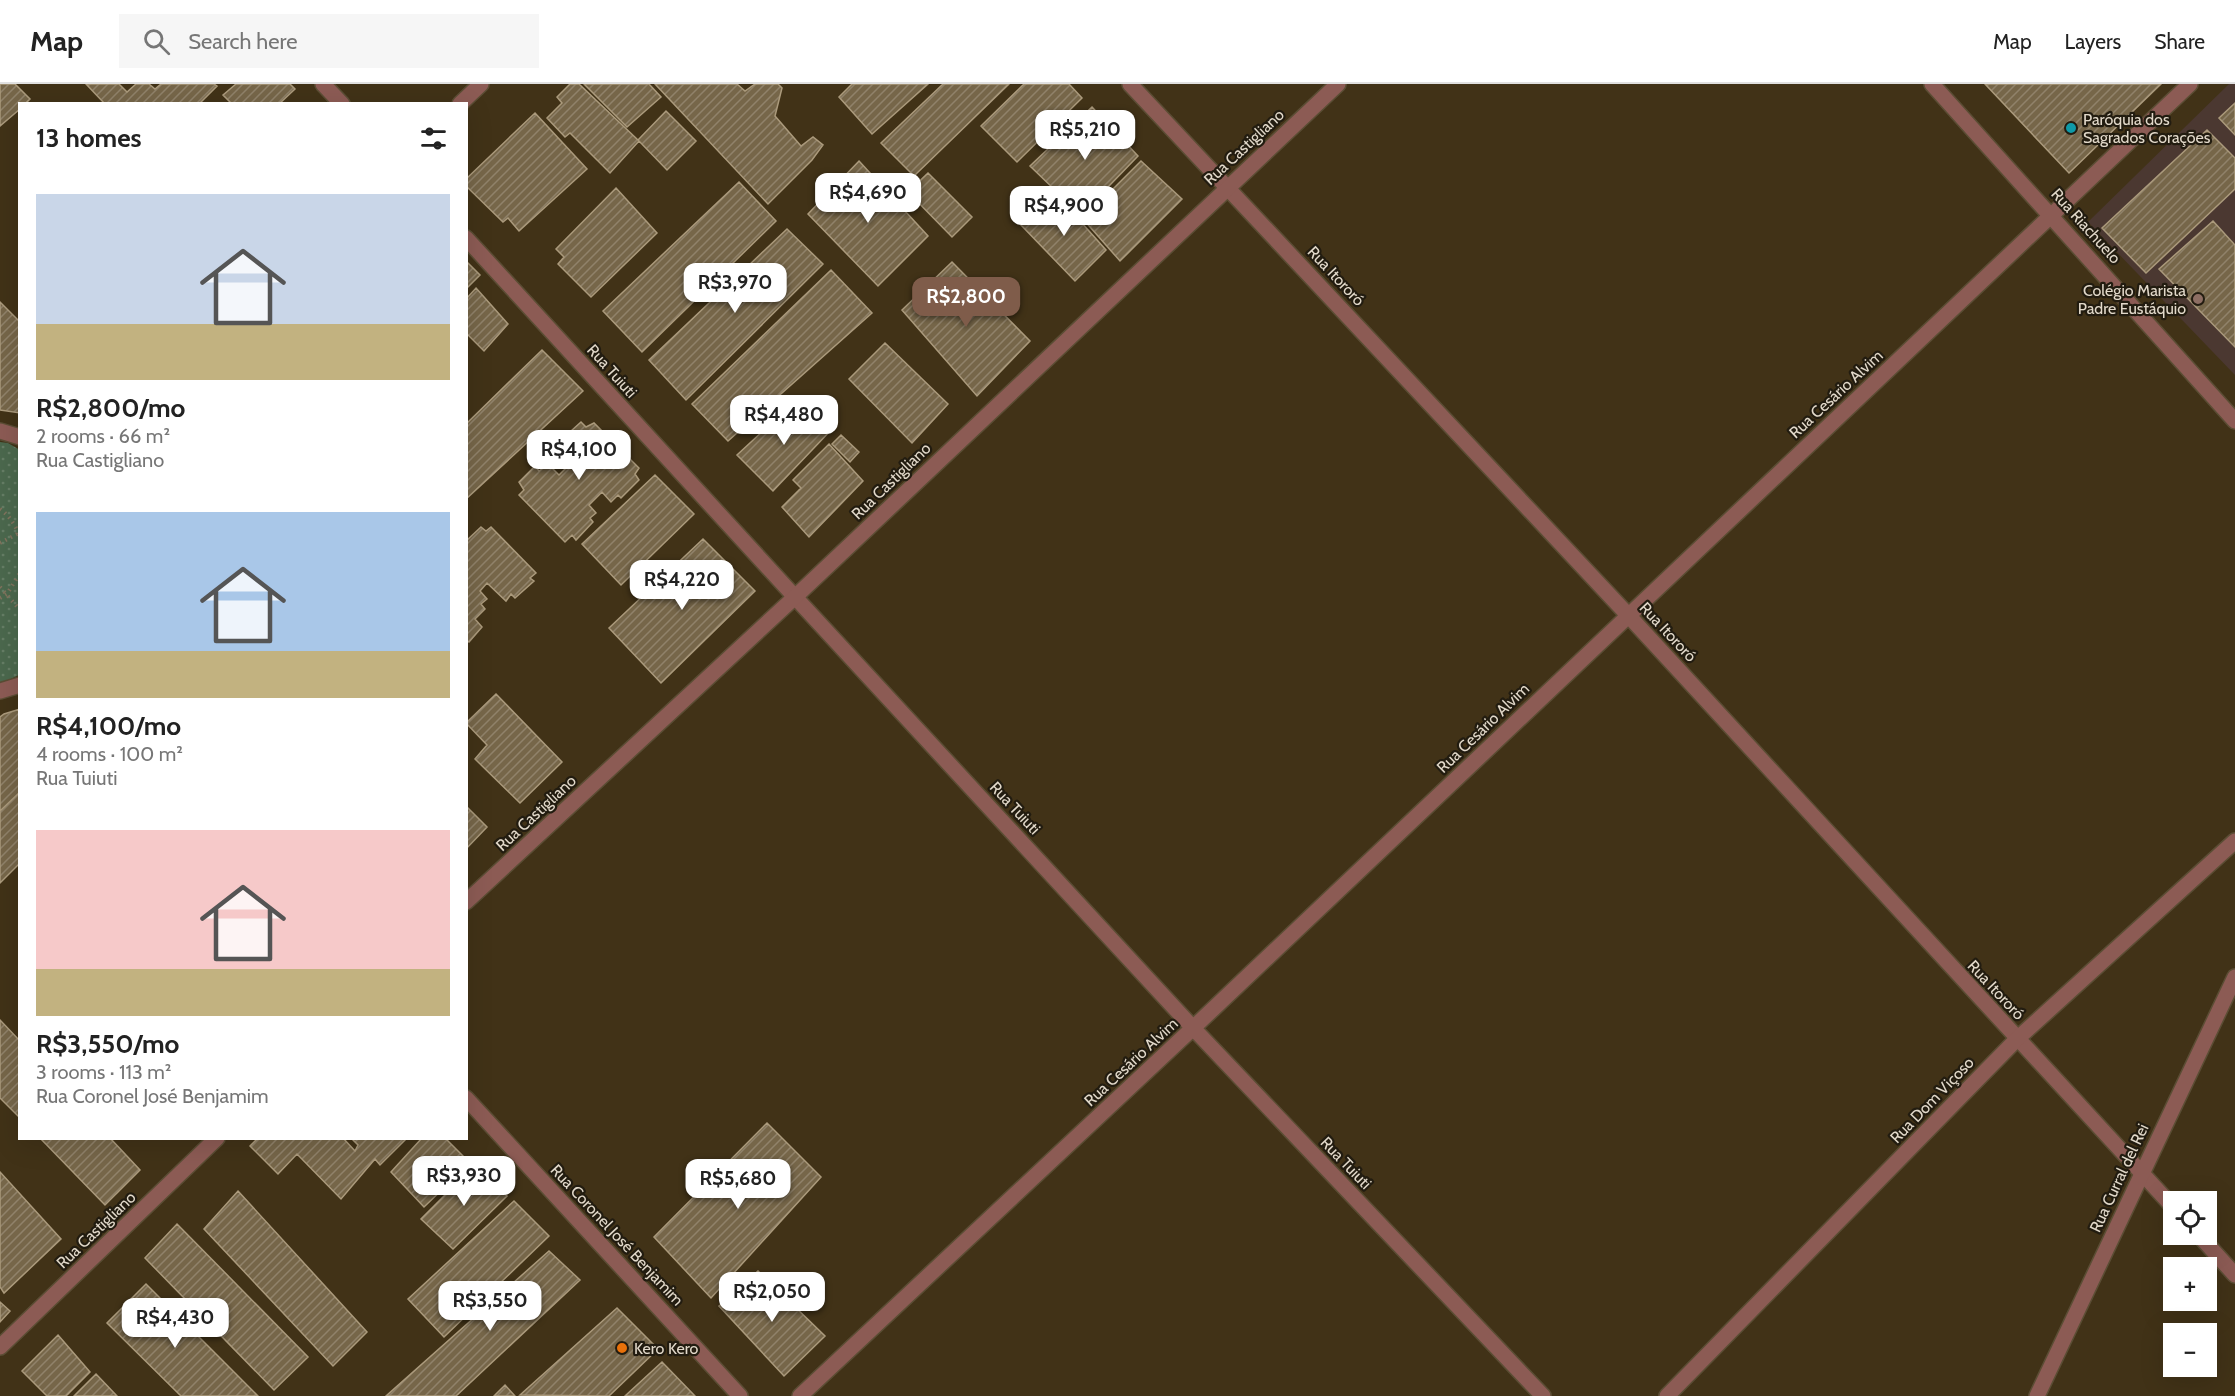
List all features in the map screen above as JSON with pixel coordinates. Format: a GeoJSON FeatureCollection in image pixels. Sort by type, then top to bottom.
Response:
{"type":"FeatureCollection","features":[{"type":"Feature","properties":{"kind":"street"},"geometry":{"type":"LineString","coordinates":[[323,84],[340,102]]}},
{"type":"Feature","properties":{"kind":"street"},"geometry":{"type":"LineString","coordinates":[[462,102],[481,84]]}},
{"type":"Feature","properties":{"kind":"street","name":"Rua Itororó"},"geometry":{"type":"LineString","coordinates":[[1130,84],[1628,615],[2163,1196]]}},
{"type":"Feature","properties":{"kind":"street","name":"Rua Castigliano"},"geometry":{"type":"LineString","coordinates":[[468,900],[795,597],[1338,84]]}},
{"type":"Feature","properties":{"kind":"street","name":"Rua Riachuelo"},"geometry":{"type":"LineString","coordinates":[[1932,84],[2235,421]]}},
{"type":"Feature","properties":{"kind":"street","name":"Rua Cesário Alvim"},"geometry":{"type":"LineString","coordinates":[[800,1396],[1194,1028],[2190,84]]}},
{"type":"Feature","properties":{"kind":"street","name":"Rua Tuiuti"},"geometry":{"type":"LineString","coordinates":[[468,240],[1194,1028],[1544,1396]]}},
{"type":"Feature","properties":{"kind":"street"},"geometry":{"type":"LineString","coordinates":[[0,431],[18,437]]}},
{"type":"Feature","properties":{"kind":"street"},"geometry":{"type":"LineString","coordinates":[[0,691],[18,686]]}},
{"type":"Feature","properties":{"kind":"street","name":"Rua Dom Viçoso"},"geometry":{"type":"LineString","coordinates":[[1667,1396],[2017,1039],[2235,841]]}},
{"type":"Feature","properties":{"kind":"street","name":"Rua Curral del Rei"},"geometry":{"type":"LineString","coordinates":[[2037,1396],[2235,977]]}},
{"type":"Feature","properties":{"kind":"street","name":"Rua Coronel José Benjamim"},"geometry":{"type":"LineString","coordinates":[[468,1100],[741,1396]]}},
{"type":"Feature","properties":{"kind":"street","name":"Rua Castigliano"},"geometry":{"type":"LineString","coordinates":[[0,1347],[215,1140]]}},
{"type":"Feature","properties":{"kind":"street"},"geometry":{"type":"LineString","coordinates":[[2208,1245],[2235,1275]]}},
{"type":"Feature","properties":{"kind":"path"},"geometry":{"type":"LineString","coordinates":[[0,509],[18,532]]}},
{"type":"Feature","properties":{"kind":"path"},"geometry":{"type":"LineString","coordinates":[[0,543],[18,534]]}},
{"type":"Feature","properties":{"kind":"path"},"geometry":{"type":"LineString","coordinates":[[0,598],[7,594],[18,576]]}},
{"type":"Feature","properties":{"kind":"path"},"geometry":{"type":"LineString","coordinates":[[0,587],[18,608]]}},
{"type":"Feature","properties":{"kind":"shaded area","name":"Colégio Marista Padre Eustáquio"},"geometry":{"type":"Polygon","coordinates":[[[2229,84],[2235,84],[2235,375],[2088,222],[2229,84]]]}},
{"type":"Feature","properties":{"kind":"green space"},"geometry":{"type":"Polygon","coordinates":[[[0,442],[8,443],[18,449],[18,675],[0,684],[0,442]]]}},
{"type":"Feature","properties":{"kind":"building"},"geometry":{"type":"Polygon","coordinates":[[[0,84],[15,84],[30,99],[27,102],[18,102],[18,111],[0,126],[0,84]]]}},
{"type":"Feature","properties":{"kind":"building"},"geometry":{"type":"Polygon","coordinates":[[[86,84],[119,84],[127,92],[136,84],[149,84],[155,89],[161,84],[214,84],[217,86],[201,102],[103,102],[86,84]]]}},
{"type":"Feature","properties":{"kind":"building"},"geometry":{"type":"Polygon","coordinates":[[[236,84],[290,84],[295,89],[281,102],[230,102],[223,95],[236,84]]]}},
{"type":"Feature","properties":{"kind":"building"},"geometry":{"type":"Polygon","coordinates":[[[570,84],[579,84],[638,140],[666,111],[696,141],[667,170],[639,141],[610,173],[570,133],[565,137],[547,118],[562,103],[557,97],[570,84]]]}},
{"type":"Feature","properties":{"kind":"building"},"geometry":{"type":"Polygon","coordinates":[[[584,84],[649,84],[661,97],[627,127],[584,84]]]}},
{"type":"Feature","properties":{"kind":"building"},"geometry":{"type":"Polygon","coordinates":[[[655,84],[737,84],[745,91],[755,84],[778,84],[782,88],[775,116],[801,146],[813,137],[823,145],[812,160],[768,204],[655,84]]]}},
{"type":"Feature","properties":{"kind":"building"},"geometry":{"type":"Polygon","coordinates":[[[852,84],[928,84],[872,134],[839,97],[852,84]]]}},
{"type":"Feature","properties":{"kind":"building"},"geometry":{"type":"Polygon","coordinates":[[[943,84],[1009,84],[914,176],[881,143],[943,84]]]}},
{"type":"Feature","properties":{"kind":"building"},"geometry":{"type":"Polygon","coordinates":[[[1024,84],[1069,84],[1082,98],[1017,162],[981,126],[1024,84]]]}},
{"type":"Feature","properties":{"kind":"building","name":"Paróquia dos Sagrados Corações"},"geometry":{"type":"Polygon","coordinates":[[[1985,84],[2161,84],[2069,173],[1985,84]]]}},
{"type":"Feature","properties":{"kind":"building"},"geometry":{"type":"Polygon","coordinates":[[[2235,103],[2235,135],[2219,118],[2235,103]]]}},
{"type":"Feature","properties":{"kind":"building"},"geometry":{"type":"Polygon","coordinates":[[[1092,107],[1138,156],[1081,215],[1030,166],[1092,107]]]}},
{"type":"Feature","properties":{"kind":"building"},"geometry":{"type":"Polygon","coordinates":[[[535,113],[587,169],[519,231],[508,218],[503,222],[468,188],[468,177],[535,113]]]}},
{"type":"Feature","properties":{"kind":"building"},"geometry":{"type":"Polygon","coordinates":[[[2207,130],[2235,158],[2235,189],[2146,273],[2102,228],[2207,130]]]}},
{"type":"Feature","properties":{"kind":"building"},"geometry":{"type":"Polygon","coordinates":[[[859,161],[928,236],[878,286],[808,214],[859,161]]]}},
{"type":"Feature","properties":{"kind":"building"},"geometry":{"type":"Polygon","coordinates":[[[1141,161],[1182,199],[1120,261],[1083,219],[1141,161]]]}},
{"type":"Feature","properties":{"kind":"building"},"geometry":{"type":"Polygon","coordinates":[[[928,173],[972,217],[952,237],[908,192],[928,173]]]}},
{"type":"Feature","properties":{"kind":"building"},"geometry":{"type":"Polygon","coordinates":[[[739,182],[776,221],[642,352],[603,311],[739,182]]]}},
{"type":"Feature","properties":{"kind":"building"},"geometry":{"type":"Polygon","coordinates":[[[616,188],[657,233],[591,297],[558,264],[564,257],[556,249],[616,188]]]}},
{"type":"Feature","properties":{"kind":"building"},"geometry":{"type":"Polygon","coordinates":[[[1055,193],[1106,250],[1075,281],[1021,225],[1055,193]]]}},
{"type":"Feature","properties":{"kind":"building"},"geometry":{"type":"Polygon","coordinates":[[[2213,221],[2235,245],[2235,347],[2159,269],[2213,221]]]}},
{"type":"Feature","properties":{"kind":"building"},"geometry":{"type":"Polygon","coordinates":[[[787,229],[823,264],[686,400],[649,360],[787,229]]]}},
{"type":"Feature","properties":{"kind":"building"},"geometry":{"type":"Polygon","coordinates":[[[952,262],[1030,341],[977,396],[902,310],[952,262]]]}},
{"type":"Feature","properties":{"kind":"building"},"geometry":{"type":"Polygon","coordinates":[[[468,263],[480,275],[468,287],[468,263]]]}},
{"type":"Feature","properties":{"kind":"building"},"geometry":{"type":"Polygon","coordinates":[[[831,270],[872,313],[728,441],[692,404],[831,270]]]}},
{"type":"Feature","properties":{"kind":"building"},"geometry":{"type":"Polygon","coordinates":[[[476,288],[508,324],[484,351],[468,335],[468,297],[476,288]]]}},
{"type":"Feature","properties":{"kind":"building"},"geometry":{"type":"Polygon","coordinates":[[[0,302],[18,320],[18,413],[0,410],[0,302]]]}},
{"type":"Feature","properties":{"kind":"building"},"geometry":{"type":"Polygon","coordinates":[[[885,343],[948,404],[912,443],[849,379],[885,343]]]}},
{"type":"Feature","properties":{"kind":"building"},"geometry":{"type":"Polygon","coordinates":[[[542,350],[583,391],[468,497],[468,422],[542,350]]]}},
{"type":"Feature","properties":{"kind":"building"},"geometry":{"type":"Polygon","coordinates":[[[791,405],[806,419],[816,413],[832,429],[773,491],[737,455],[791,405]]]}},
{"type":"Feature","properties":{"kind":"building"},"geometry":{"type":"Polygon","coordinates":[[[581,422],[586,427],[594,423],[639,468],[635,474],[639,480],[621,498],[618,495],[611,502],[602,492],[589,505],[596,513],[590,518],[593,522],[576,540],[572,535],[565,542],[519,495],[524,490],[519,482],[535,466],[539,471],[548,464],[559,475],[570,464],[559,453],[566,446],[560,441],[581,422]]]}},
{"type":"Feature","properties":{"kind":"building"},"geometry":{"type":"Polygon","coordinates":[[[841,435],[859,452],[850,462],[832,444],[841,435]]]}},
{"type":"Feature","properties":{"kind":"building"},"geometry":{"type":"Polygon","coordinates":[[[829,444],[863,481],[809,537],[782,507],[801,488],[793,480],[829,444]]]}},
{"type":"Feature","properties":{"kind":"building"},"geometry":{"type":"Polygon","coordinates":[[[655,475],[694,514],[621,585],[582,544],[655,475]]]}},
{"type":"Feature","properties":{"kind":"building"},"geometry":{"type":"Polygon","coordinates":[[[481,527],[486,531],[491,527],[536,573],[530,578],[534,581],[515,598],[511,594],[506,601],[487,583],[480,591],[487,599],[481,604],[485,609],[475,619],[482,627],[469,642],[468,641],[468,539],[481,527]]]}},
{"type":"Feature","properties":{"kind":"building"},"geometry":{"type":"Polygon","coordinates":[[[703,539],[755,591],[661,683],[609,628],[703,539]]]}},
{"type":"Feature","properties":{"kind":"building"},"geometry":{"type":"Polygon","coordinates":[[[496,694],[562,762],[520,803],[475,759],[487,745],[468,725],[468,721],[496,694]]]}},
{"type":"Feature","properties":{"kind":"building"},"geometry":{"type":"Polygon","coordinates":[[[18,710],[18,794],[0,811],[0,717],[18,710]]]}},
{"type":"Feature","properties":{"kind":"building"},"geometry":{"type":"Polygon","coordinates":[[[18,794],[18,865],[0,883],[0,811],[18,794]]]}},
{"type":"Feature","properties":{"kind":"building"},"geometry":{"type":"Polygon","coordinates":[[[468,808],[487,827],[468,847],[468,808]]]}},
{"type":"Feature","properties":{"kind":"building"},"geometry":{"type":"Polygon","coordinates":[[[0,1020],[18,1039],[18,1116],[0,1098],[0,1020]]]}},
{"type":"Feature","properties":{"kind":"building"},"geometry":{"type":"Polygon","coordinates":[[[767,1123],[821,1177],[711,1298],[654,1237],[767,1123]]]}},
{"type":"Feature","properties":{"kind":"building"},"geometry":{"type":"Polygon","coordinates":[[[42,1140],[112,1140],[140,1170],[105,1205],[42,1140]]]}},
{"type":"Feature","properties":{"kind":"building"},"geometry":{"type":"Polygon","coordinates":[[[256,1140],[345,1140],[355,1151],[358,1145],[353,1140],[405,1140],[380,1165],[375,1159],[341,1199],[297,1154],[278,1174],[250,1146],[256,1140]]]}},
{"type":"Feature","properties":{"kind":"building"},"geometry":{"type":"Polygon","coordinates":[[[420,1140],[447,1140],[470,1163],[424,1207],[391,1172],[420,1140]]]}},
{"type":"Feature","properties":{"kind":"building"},"geometry":{"type":"Polygon","coordinates":[[[474,1166],[507,1196],[453,1249],[421,1219],[474,1166]]]}},
{"type":"Feature","properties":{"kind":"building"},"geometry":{"type":"Polygon","coordinates":[[[0,1172],[61,1239],[4,1293],[0,1287],[0,1172]]]}},
{"type":"Feature","properties":{"kind":"building"},"geometry":{"type":"Polygon","coordinates":[[[238,1191],[367,1332],[333,1366],[204,1229],[238,1191]]]}},
{"type":"Feature","properties":{"kind":"building"},"geometry":{"type":"Polygon","coordinates":[[[514,1201],[549,1236],[444,1337],[408,1299],[514,1201]]]}},
{"type":"Feature","properties":{"kind":"building"},"geometry":{"type":"Polygon","coordinates":[[[177,1224],[308,1357],[274,1390],[145,1258],[177,1224]]]}},
{"type":"Feature","properties":{"kind":"building"},"geometry":{"type":"Polygon","coordinates":[[[549,1251],[580,1280],[456,1396],[386,1396],[549,1251]]]}},
{"type":"Feature","properties":{"kind":"building"},"geometry":{"type":"Polygon","coordinates":[[[758,1271],[825,1336],[784,1376],[719,1306],[758,1271]]]}},
{"type":"Feature","properties":{"kind":"building"},"geometry":{"type":"Polygon","coordinates":[[[146,1284],[258,1396],[181,1396],[107,1323],[146,1284]]]}},
{"type":"Feature","properties":{"kind":"building"},"geometry":{"type":"Polygon","coordinates":[[[0,1302],[10,1311],[0,1322],[0,1302]]]}},
{"type":"Feature","properties":{"kind":"building"},"geometry":{"type":"Polygon","coordinates":[[[617,1308],[658,1349],[609,1396],[520,1395],[617,1308]]]}},
{"type":"Feature","properties":{"kind":"building"},"geometry":{"type":"Polygon","coordinates":[[[58,1335],[90,1372],[66,1396],[47,1396],[22,1371],[58,1335]]]}},
{"type":"Feature","properties":{"kind":"building"},"geometry":{"type":"Polygon","coordinates":[[[662,1362],[695,1396],[625,1396],[662,1362]]]}},
{"type":"Feature","properties":{"kind":"building"},"geometry":{"type":"Polygon","coordinates":[[[96,1374],[117,1396],[74,1396],[96,1374]]]}},
{"type":"Feature","properties":{"kind":"building"},"geometry":{"type":"Polygon","coordinates":[[[505,1385],[515,1396],[494,1396],[505,1385]]]}},
{"type":"Feature","properties":{"kind":"place","name":"Paróquia dos Sagrados Corações"},"geometry":{"type":"Point","coordinates":[2071,128]}},
{"type":"Feature","properties":{"kind":"place","name":"Colégio Marista Padre Eustáquio"},"geometry":{"type":"Point","coordinates":[2198,299]}},
{"type":"Feature","properties":{"kind":"place","name":"Kero Kero"},"geometry":{"type":"Point","coordinates":[622,1348]}}]}
